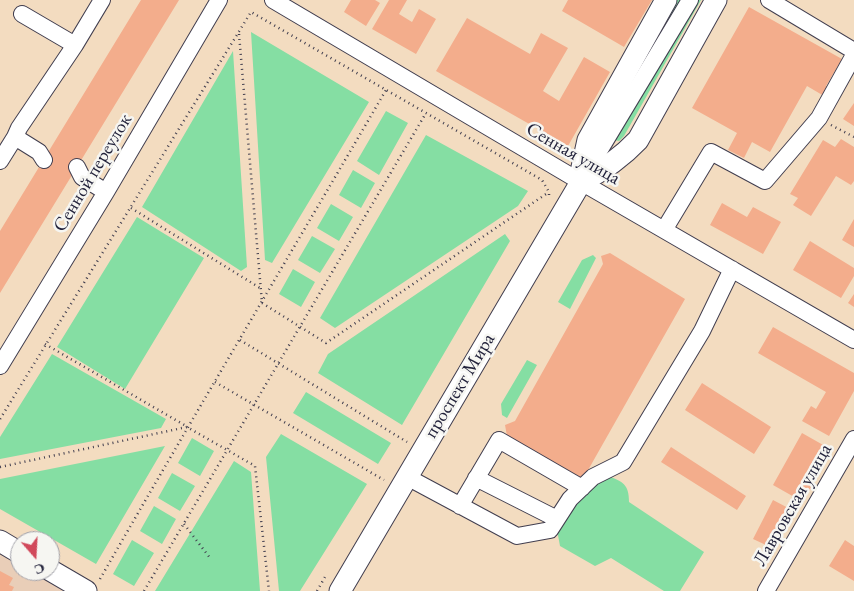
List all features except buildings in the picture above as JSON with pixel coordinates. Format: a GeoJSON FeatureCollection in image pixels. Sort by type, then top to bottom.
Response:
{"type":"FeatureCollection","features":[{"type":"Feature","properties":{"kind":"main road","name":"проспект Мира"},"geometry":{"type":"LineString","coordinates":[[581,182],[581,172],[588,140],[666,0]]}},
{"type":"Feature","properties":{"kind":"main road","name":"проспект Мира"},"geometry":{"type":"LineString","coordinates":[[340,591],[581,182],[613,163],[638,140],[716,0]]}},
{"type":"Feature","properties":{"kind":"main road"},"geometry":{"type":"LineString","coordinates":[[60,574],[91,588]]}},
{"type":"Feature","properties":{"kind":"street"},"geometry":{"type":"LineString","coordinates":[[0,161],[15,137],[18,128],[75,45],[102,0]]}},
{"type":"Feature","properties":{"kind":"street","name":"Сенной переулок"},"geometry":{"type":"LineString","coordinates":[[0,366],[106,192],[219,0]]}},
{"type":"Feature","properties":{"kind":"street","name":"Сенная улица"},"geometry":{"type":"LineString","coordinates":[[273,0],[581,182],[854,340]]}},
{"type":"Feature","properties":{"kind":"street"},"geometry":{"type":"LineString","coordinates":[[581,182],[690,0]]}},
{"type":"Feature","properties":{"kind":"street"},"geometry":{"type":"LineString","coordinates":[[769,0],[854,51]]}},
{"type":"Feature","properties":{"kind":"street"},"geometry":{"type":"LineString","coordinates":[[22,14],[75,45]]}},
{"type":"Feature","properties":{"kind":"street"},"geometry":{"type":"LineString","coordinates":[[664,230],[711,152],[765,181],[819,118],[854,55]]}},
{"type":"Feature","properties":{"kind":"street"},"geometry":{"type":"LineString","coordinates":[[15,137],[44,155]]}},
{"type":"Feature","properties":{"kind":"street"},"geometry":{"type":"LineString","coordinates":[[77,173],[106,192]]}},
{"type":"Feature","properties":{"kind":"street"},"geometry":{"type":"LineString","coordinates":[[407,477],[517,536],[550,530],[570,499],[593,477],[623,462],[738,273]]}},
{"type":"Feature","properties":{"kind":"street"},"geometry":{"type":"LineString","coordinates":[[460,506],[499,440],[582,488]]}},
{"type":"Feature","properties":{"kind":"street","name":"Лавровская улица"},"geometry":{"type":"LineString","coordinates":[[766,591],[854,440]]}},
{"type":"Feature","properties":{"kind":"street"},"geometry":{"type":"LineString","coordinates":[[476,478],[557,519]]}},
{"type":"Feature","properties":{"kind":"path"},"geometry":{"type":"LineString","coordinates":[[0,419],[251,12],[542,180],[549,192],[326,344],[262,303]]}},
{"type":"Feature","properties":{"kind":"path"},"geometry":{"type":"LineString","coordinates":[[238,33],[262,303]]}},
{"type":"Feature","properties":{"kind":"path"},"geometry":{"type":"LineString","coordinates":[[91,588],[262,303],[386,90]]}},
{"type":"Feature","properties":{"kind":"path"},"geometry":{"type":"LineString","coordinates":[[144,591],[426,113]]}},
{"type":"Feature","properties":{"kind":"path"},"geometry":{"type":"LineString","coordinates":[[819,118],[854,137]]}},
{"type":"Feature","properties":{"kind":"path"},"geometry":{"type":"LineString","coordinates":[[131,208],[260,288]]}},
{"type":"Feature","properties":{"kind":"path"},"geometry":{"type":"LineString","coordinates":[[240,340],[407,442]]}},
{"type":"Feature","properties":{"kind":"path"},"geometry":{"type":"LineString","coordinates":[[45,344],[256,466],[269,591]]}},
{"type":"Feature","properties":{"kind":"path"},"geometry":{"type":"LineString","coordinates":[[214,382],[384,480]]}},
{"type":"Feature","properties":{"kind":"path"},"geometry":{"type":"LineString","coordinates":[[0,467],[187,427]]}},
{"type":"Feature","properties":{"kind":"path"},"geometry":{"type":"LineString","coordinates":[[184,524],[210,558]]}},
{"type":"Feature","properties":{"kind":"shaded area"},"geometry":{"type":"Polygon","coordinates":[[[0,555],[10,560],[10,581],[46,581],[64,591],[0,591],[0,555]]]}},
{"type":"Feature","properties":{"kind":"green space"},"geometry":{"type":"Polygon","coordinates":[[[673,0],[701,0],[624,136],[619,141],[604,138],[673,0]]]}},
{"type":"Feature","properties":{"kind":"green space"},"geometry":{"type":"Polygon","coordinates":[[[251,32],[369,102],[272,263],[265,260],[251,32]]]}},
{"type":"Feature","properties":{"kind":"green space"},"geometry":{"type":"Polygon","coordinates":[[[233,51],[247,267],[241,271],[142,207],[233,51]]]}},
{"type":"Feature","properties":{"kind":"green space"},"geometry":{"type":"Polygon","coordinates":[[[386,111],[408,123],[379,175],[357,161],[386,111]]]}},
{"type":"Feature","properties":{"kind":"green space"},"geometry":{"type":"Polygon","coordinates":[[[426,135],[528,191],[518,206],[335,328],[320,318],[426,135]]]}},
{"type":"Feature","properties":{"kind":"green space"},"geometry":{"type":"Polygon","coordinates":[[[353,170],[375,183],[361,208],[339,195],[353,170]]]}},
{"type":"Feature","properties":{"kind":"green space"},"geometry":{"type":"Polygon","coordinates":[[[331,204],[353,217],[339,241],[317,228],[331,204]]]}},
{"type":"Feature","properties":{"kind":"green space"},"geometry":{"type":"Polygon","coordinates":[[[137,217],[204,258],[125,389],[57,347],[137,217]]]}},
{"type":"Feature","properties":{"kind":"green space"},"geometry":{"type":"Polygon","coordinates":[[[505,234],[510,241],[402,425],[318,373],[328,354],[505,234]]]}},
{"type":"Feature","properties":{"kind":"green space"},"geometry":{"type":"Polygon","coordinates":[[[312,236],[335,249],[320,273],[298,260],[312,236]]]}},
{"type":"Feature","properties":{"kind":"green space"},"geometry":{"type":"Polygon","coordinates":[[[593,255],[596,258],[570,309],[558,302],[582,260],[593,255]]]}},
{"type":"Feature","properties":{"kind":"green space"},"geometry":{"type":"Polygon","coordinates":[[[293,269],[315,282],[301,307],[279,294],[293,269]]]}},
{"type":"Feature","properties":{"kind":"green space"},"geometry":{"type":"Polygon","coordinates":[[[52,354],[166,419],[161,428],[0,459],[0,437],[52,354]]]}},
{"type":"Feature","properties":{"kind":"green space"},"geometry":{"type":"Polygon","coordinates":[[[527,360],[537,365],[507,418],[502,415],[501,404],[527,360]]]}},
{"type":"Feature","properties":{"kind":"green space"},"geometry":{"type":"Polygon","coordinates":[[[306,392],[391,443],[378,464],[293,413],[306,392]]]}},
{"type":"Feature","properties":{"kind":"green space"},"geometry":{"type":"Polygon","coordinates":[[[281,434],[367,484],[300,591],[279,591],[266,457],[281,434]]]}},
{"type":"Feature","properties":{"kind":"green space"},"geometry":{"type":"Polygon","coordinates":[[[192,438],[214,451],[200,476],[178,463],[192,438]]]}},
{"type":"Feature","properties":{"kind":"green space"},"geometry":{"type":"Polygon","coordinates":[[[165,446],[96,564],[60,543],[60,531],[38,531],[0,509],[0,479],[165,446]]]}},
{"type":"Feature","properties":{"kind":"green space"},"geometry":{"type":"Polygon","coordinates":[[[234,461],[251,472],[260,591],[155,591],[234,461]]]}},
{"type":"Feature","properties":{"kind":"green space"},"geometry":{"type":"Polygon","coordinates":[[[172,473],[195,486],[180,511],[158,498],[172,473]]]}},
{"type":"Feature","properties":{"kind":"green space"},"geometry":{"type":"Polygon","coordinates":[[[608,476],[624,484],[628,491],[629,502],[704,552],[680,591],[664,591],[611,558],[595,566],[560,546],[557,530],[593,480],[608,476]]]}},
{"type":"Feature","properties":{"kind":"green space"},"geometry":{"type":"Polygon","coordinates":[[[154,506],[176,519],[162,544],[140,531],[154,506]]]}},
{"type":"Feature","properties":{"kind":"green space"},"geometry":{"type":"Polygon","coordinates":[[[132,540],[154,553],[134,586],[113,574],[132,540]]]}}]}
